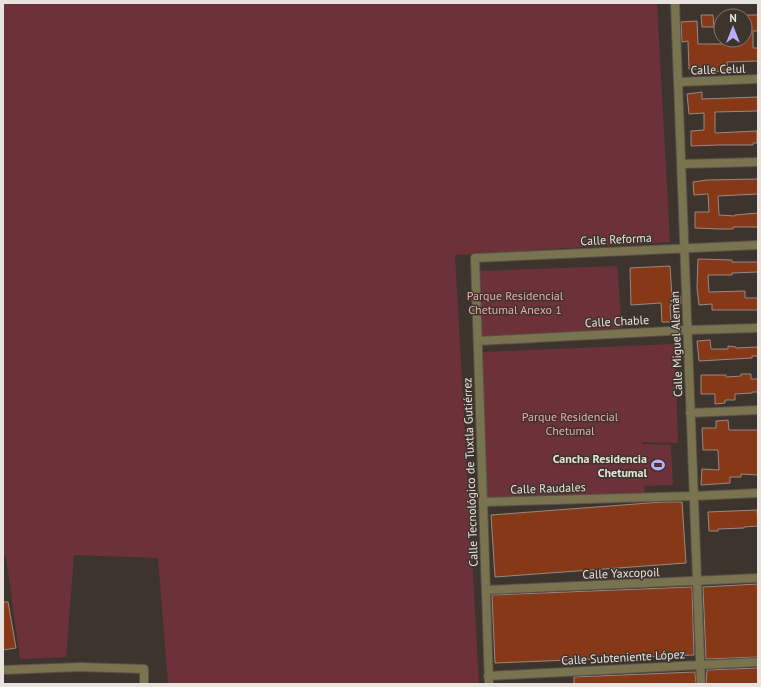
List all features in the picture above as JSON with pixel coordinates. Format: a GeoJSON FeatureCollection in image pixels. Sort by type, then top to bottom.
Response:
{"type":"FeatureCollection","features":[{"type":"Feature","properties":{"kind":"street","name":"Calle Miguel Alemán"},"geometry":{"type":"LineString","coordinates":[[675,3],[701,684]]}},
{"type":"Feature","properties":{"kind":"street","name":"Calle Celul"},"geometry":{"type":"LineString","coordinates":[[679,82],[758,79]]}},
{"type":"Feature","properties":{"kind":"street"},"geometry":{"type":"LineString","coordinates":[[682,164],[758,162]]}},
{"type":"Feature","properties":{"kind":"street","name":"Calle Reforma"},"geometry":{"type":"LineString","coordinates":[[475,258],[758,245]]}},
{"type":"Feature","properties":{"kind":"street","name":"Calle Tecnológico de Tuxtla Gutiérrez"},"geometry":{"type":"LineString","coordinates":[[475,258],[489,680]]}},
{"type":"Feature","properties":{"kind":"street","name":"Calle Chable"},"geometry":{"type":"LineString","coordinates":[[478,341],[688,330],[758,328]]}},
{"type":"Feature","properties":{"kind":"street"},"geometry":{"type":"LineString","coordinates":[[690,413],[758,410]]}},
{"type":"Feature","properties":{"kind":"street","name":"Calle Raudales"},"geometry":{"type":"LineString","coordinates":[[483,502],[758,493]]}},
{"type":"Feature","properties":{"kind":"street","name":"Calle Yaxcopoil"},"geometry":{"type":"LineString","coordinates":[[486,590],[758,578]]}},
{"type":"Feature","properties":{"kind":"street","name":"Calle Subteniente López"},"geometry":{"type":"LineString","coordinates":[[489,680],[758,662]]}},
{"type":"Feature","properties":{"kind":"street"},"geometry":{"type":"LineString","coordinates":[[3,670],[80,667],[144,669],[144,684]]}},
{"type":"Feature","properties":{"kind":"green space"},"geometry":{"type":"Polygon","coordinates":[[[3,3],[657,3],[670,242],[455,255],[479,684],[168,684],[158,558],[74,555],[66,657],[20,659],[6,556],[3,556],[3,3]]]}},
{"type":"Feature","properties":{"kind":"green space","name":"Parque Residencial Chetumal Anexo 1"},"geometry":{"type":"Polygon","coordinates":[[[617,266],[622,328],[481,337],[479,271],[617,266]]]}},
{"type":"Feature","properties":{"kind":"green space","name":"Parque Residencial Chetumal"},"geometry":{"type":"Polygon","coordinates":[[[675,344],[678,443],[642,442],[642,444],[671,445],[673,485],[644,486],[645,494],[485,499],[482,484],[482,352],[675,344]]]}},
{"type":"Feature","properties":{"kind":"building"},"geometry":{"type":"Polygon","coordinates":[[[701,15],[713,15],[713,27],[702,27],[701,15]]]}},
{"type":"Feature","properties":{"kind":"building"},"geometry":{"type":"Polygon","coordinates":[[[753,15],[758,15],[758,31],[753,31],[753,15]]]}},
{"type":"Feature","properties":{"kind":"building"},"geometry":{"type":"Polygon","coordinates":[[[697,21],[698,44],[713,44],[713,48],[758,48],[758,61],[727,62],[728,71],[702,72],[702,69],[689,69],[688,41],[682,42],[681,22],[697,21]]]}},
{"type":"Feature","properties":{"kind":"building"},"geometry":{"type":"Polygon","coordinates":[[[702,92],[702,99],[758,97],[758,111],[715,112],[715,133],[757,131],[757,143],[753,143],[753,145],[691,146],[691,131],[704,130],[704,113],[689,114],[687,94],[702,92]]]}},
{"type":"Feature","properties":{"kind":"building"},"geometry":{"type":"Polygon","coordinates":[[[758,179],[758,194],[718,196],[719,215],[735,216],[758,213],[758,227],[733,227],[733,229],[695,228],[695,212],[709,212],[708,194],[694,195],[693,182],[707,180],[758,179]]]}},
{"type":"Feature","properties":{"kind":"building"},"geometry":{"type":"Polygon","coordinates":[[[698,259],[732,260],[732,262],[758,262],[758,272],[732,273],[732,275],[708,275],[709,292],[745,291],[745,298],[758,298],[758,310],[712,310],[712,304],[699,305],[697,288],[698,259]]]}},
{"type":"Feature","properties":{"kind":"building"},"geometry":{"type":"Polygon","coordinates":[[[670,266],[672,297],[681,296],[681,304],[670,305],[671,322],[662,322],[661,303],[631,305],[630,268],[670,266]]]}},
{"type":"Feature","properties":{"kind":"building"},"geometry":{"type":"Polygon","coordinates":[[[710,340],[711,349],[728,349],[728,346],[736,348],[758,347],[758,356],[752,356],[752,358],[699,361],[697,341],[710,340]]]}},
{"type":"Feature","properties":{"kind":"building"},"geometry":{"type":"Polygon","coordinates":[[[741,374],[751,374],[751,379],[758,379],[758,392],[735,394],[735,400],[725,400],[725,403],[715,404],[715,394],[701,394],[701,375],[726,375],[726,377],[741,376],[741,374]]]}},
{"type":"Feature","properties":{"kind":"building"},"geometry":{"type":"Polygon","coordinates":[[[728,420],[729,430],[758,430],[758,475],[741,474],[741,477],[730,477],[730,483],[701,485],[702,469],[719,470],[718,450],[703,450],[702,428],[716,428],[716,421],[728,420]]]}},
{"type":"Feature","properties":{"kind":"building"},"geometry":{"type":"Polygon","coordinates":[[[662,502],[682,502],[686,563],[495,577],[491,515],[662,502]]]}},
{"type":"Feature","properties":{"kind":"building"},"geometry":{"type":"Polygon","coordinates":[[[757,510],[758,526],[709,531],[708,512],[757,510]]]}},
{"type":"Feature","properties":{"kind":"building"},"geometry":{"type":"Polygon","coordinates":[[[758,584],[758,657],[706,659],[703,587],[758,584]]]}},
{"type":"Feature","properties":{"kind":"building"},"geometry":{"type":"Polygon","coordinates":[[[692,587],[694,655],[495,663],[492,595],[692,587]]]}},
{"type":"Feature","properties":{"kind":"building"},"geometry":{"type":"Polygon","coordinates":[[[3,602],[8,602],[16,648],[3,650],[3,602]]]}},
{"type":"Feature","properties":{"kind":"building"},"geometry":{"type":"Polygon","coordinates":[[[758,668],[758,684],[706,684],[707,670],[758,668]]]}},
{"type":"Feature","properties":{"kind":"building"},"geometry":{"type":"Polygon","coordinates":[[[695,672],[696,684],[574,684],[574,677],[695,672]]]}},
{"type":"Feature","properties":{"kind":"place","name":"Cancha Residencia Chetumal"},"geometry":{"type":"Point","coordinates":[658,465]}}]}
